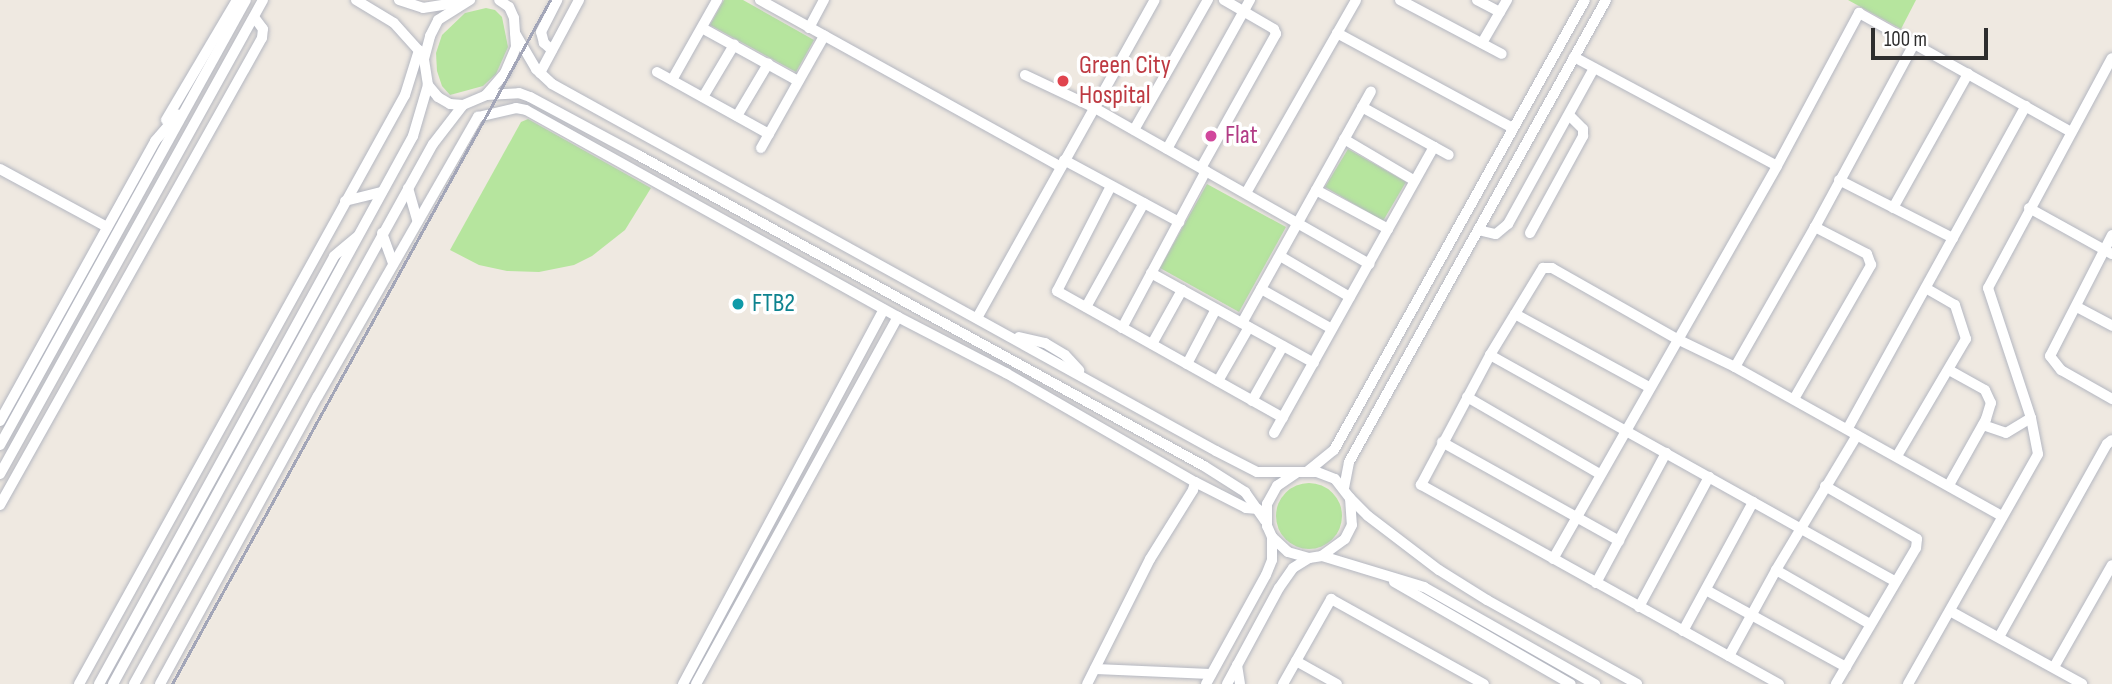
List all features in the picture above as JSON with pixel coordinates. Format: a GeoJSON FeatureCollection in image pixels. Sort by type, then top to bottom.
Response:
{"type":"FeatureCollection","features":[{"type":"Feature","properties":{"kind":"street"},"geometry":{"type":"LineString","coordinates":[[0,421],[155,141],[237,0]]}},
{"type":"Feature","properties":{"kind":"street"},"geometry":{"type":"LineString","coordinates":[[0,445],[246,0]]}},
{"type":"Feature","properties":{"kind":"street"},"geometry":{"type":"LineString","coordinates":[[0,474],[265,0]]}},
{"type":"Feature","properties":{"kind":"street"},"geometry":{"type":"LineString","coordinates":[[113,684],[418,125],[428,85],[421,54],[394,23],[356,0]]}},
{"type":"Feature","properties":{"kind":"street"},"geometry":{"type":"LineString","coordinates":[[399,0],[423,8],[467,1]]}},
{"type":"Feature","properties":{"kind":"street"},"geometry":{"type":"LineString","coordinates":[[499,0],[509,7],[514,18]]}},
{"type":"Feature","properties":{"kind":"street"},"geometry":{"type":"LineString","coordinates":[[134,684],[433,144],[463,105],[486,94],[505,72],[516,47],[514,18],[517,0]]}},
{"type":"Feature","properties":{"kind":"street"},"geometry":{"type":"LineString","coordinates":[[552,50],[544,43],[541,32],[557,0]]}},
{"type":"Feature","properties":{"kind":"street"},"geometry":{"type":"LineString","coordinates":[[540,73],[579,0]]}},
{"type":"Feature","properties":{"kind":"street"},"geometry":{"type":"LineString","coordinates":[[672,80],[717,0]]}},
{"type":"Feature","properties":{"kind":"street"},"geometry":{"type":"LineString","coordinates":[[761,0],[1062,163],[1179,222]]}},
{"type":"Feature","properties":{"kind":"street"},"geometry":{"type":"LineString","coordinates":[[809,27],[824,0]]}},
{"type":"Feature","properties":{"kind":"street"},"geometry":{"type":"LineString","coordinates":[[977,318],[1155,0]]}},
{"type":"Feature","properties":{"kind":"street"},"geometry":{"type":"LineString","coordinates":[[1134,130],[1208,0]]}},
{"type":"Feature","properties":{"kind":"street"},"geometry":{"type":"LineString","coordinates":[[1122,328],[1276,34],[1275,29],[1224,0]]}},
{"type":"Feature","properties":{"kind":"street"},"geometry":{"type":"LineString","coordinates":[[1167,149],[1250,0]]}},
{"type":"Feature","properties":{"kind":"street"},"geometry":{"type":"LineString","coordinates":[[1247,193],[1356,0]]}},
{"type":"Feature","properties":{"kind":"street"},"geometry":{"type":"LineString","coordinates":[[1400,0],[1502,54]]}},
{"type":"Feature","properties":{"kind":"street"},"geometry":{"type":"LineString","coordinates":[[1478,0],[1500,12]]}},
{"type":"Feature","properties":{"kind":"street"},"geometry":{"type":"LineString","coordinates":[[1482,43],[1507,0]]}},
{"type":"Feature","properties":{"kind":"street"},"geometry":{"type":"LineString","coordinates":[[1095,670],[1209,679],[1272,560],[1267,503],[1276,486],[1301,473],[1334,450],[1585,0]]}},
{"type":"Feature","properties":{"kind":"street"},"geometry":{"type":"LineString","coordinates":[[1344,488],[1349,462],[1606,0]]}},
{"type":"Feature","properties":{"kind":"street"},"geometry":{"type":"LineString","coordinates":[[79,684],[405,95],[433,28],[439,20],[467,1]]}},
{"type":"Feature","properties":{"kind":"street"},"geometry":{"type":"LineString","coordinates":[[1553,559],[1777,166],[1859,13],[2071,132]]}},
{"type":"Feature","properties":{"kind":"street"},"geometry":{"type":"LineString","coordinates":[[0,505],[262,37],[264,29],[255,15]]}},
{"type":"Feature","properties":{"kind":"street"},"geometry":{"type":"LineString","coordinates":[[702,28],[799,81]]}},
{"type":"Feature","properties":{"kind":"street"},"geometry":{"type":"LineString","coordinates":[[515,33],[524,53],[552,84],[1256,472],[1317,472],[1335,479],[1368,516],[1458,582],[1637,684]]}},
{"type":"Feature","properties":{"kind":"street"},"geometry":{"type":"LineString","coordinates":[[1337,33],[1513,128]]}},
{"type":"Feature","properties":{"kind":"street"},"geometry":{"type":"LineString","coordinates":[[761,148],[824,36]]}},
{"type":"Feature","properties":{"kind":"street"},"geometry":{"type":"LineString","coordinates":[[1735,367],[1815,227],[1914,44]]}},
{"type":"Feature","properties":{"kind":"street"},"geometry":{"type":"LineString","coordinates":[[703,97],[734,46]]}},
{"type":"Feature","properties":{"kind":"street"},"geometry":{"type":"LineString","coordinates":[[1574,57],[1777,166]]}},
{"type":"Feature","properties":{"kind":"street"},"geometry":{"type":"LineString","coordinates":[[1908,684],[2038,454],[2031,418],[1988,288],[2112,58]]}},
{"type":"Feature","properties":{"kind":"street"},"geometry":{"type":"LineString","coordinates":[[737,116],[768,64]]}},
{"type":"Feature","properties":{"kind":"street"},"geometry":{"type":"LineString","coordinates":[[1478,230],[1496,234],[1508,224],[1594,68]]}},
{"type":"Feature","properties":{"kind":"street"},"geometry":{"type":"LineString","coordinates":[[657,72],[769,134]]}},
{"type":"Feature","properties":{"kind":"street"},"geometry":{"type":"LineString","coordinates":[[1893,208],[1968,74]]}},
{"type":"Feature","properties":{"kind":"street"},"geometry":{"type":"LineString","coordinates":[[1025,75],[1093,107],[1369,264]]}},
{"type":"Feature","properties":{"kind":"street"},"geometry":{"type":"LineString","coordinates":[[428,85],[438,97],[450,104],[463,105]]}},
{"type":"Feature","properties":{"kind":"street"},"geometry":{"type":"LineString","coordinates":[[1218,382],[1261,289],[1371,91]]}},
{"type":"Feature","properties":{"kind":"street"},"geometry":{"type":"LineString","coordinates":[[486,94],[519,93],[530,97],[1204,466],[1245,492],[1270,532],[1289,552],[1309,558]]}},
{"type":"Feature","properties":{"kind":"street"},"geometry":{"type":"LineString","coordinates":[[155,141],[191,99]]}},
{"type":"Feature","properties":{"kind":"street"},"geometry":{"type":"LineString","coordinates":[[1729,656],[1825,486],[1925,288],[2026,106]]}},
{"type":"Feature","properties":{"kind":"street"},"geometry":{"type":"LineString","coordinates":[[1362,107],[1450,155]]}},
{"type":"Feature","properties":{"kind":"street"},"geometry":{"type":"LineString","coordinates":[[160,684],[393,264],[479,115],[516,108],[526,110],[898,317],[1006,373],[1195,482],[1246,508],[1258,509]]}},
{"type":"Feature","properties":{"kind":"street"},"geometry":{"type":"LineString","coordinates":[[1530,233],[1583,136],[1583,130],[1569,115]]}},
{"type":"Feature","properties":{"kind":"street"},"geometry":{"type":"LineString","coordinates":[[1344,139],[1415,181]]}},
{"type":"Feature","properties":{"kind":"street"},"geometry":{"type":"LineString","coordinates":[[1274,433],[1434,147]]}},
{"type":"Feature","properties":{"kind":"street"},"geometry":{"type":"LineString","coordinates":[[0,169],[107,227]]}},
{"type":"Feature","properties":{"kind":"street"},"geometry":{"type":"LineString","coordinates":[[1839,180],[1953,238]]}},
{"type":"Feature","properties":{"kind":"street"},"geometry":{"type":"LineString","coordinates":[[1111,186],[1056,289],[1283,418]]}},
{"type":"Feature","properties":{"kind":"street"},"geometry":{"type":"LineString","coordinates":[[408,188],[418,222]]}},
{"type":"Feature","properties":{"kind":"street"},"geometry":{"type":"LineString","coordinates":[[1316,190],[1388,229]]}},
{"type":"Feature","properties":{"kind":"street"},"geometry":{"type":"LineString","coordinates":[[345,201],[382,192]]}},
{"type":"Feature","properties":{"kind":"street"},"geometry":{"type":"LineString","coordinates":[[1086,307],[1144,203]]}},
{"type":"Feature","properties":{"kind":"street"},"geometry":{"type":"LineString","coordinates":[[722,219],[729,205]]}},
{"type":"Feature","properties":{"kind":"street"},"geometry":{"type":"LineString","coordinates":[[2029,208],[2108,252]]}},
{"type":"Feature","properties":{"kind":"street"},"geometry":{"type":"LineString","coordinates":[[1794,399],[1868,272],[1871,259],[1867,254],[1815,227]]}},
{"type":"Feature","properties":{"kind":"street"},"geometry":{"type":"LineString","coordinates":[[382,233],[393,264]]}},
{"type":"Feature","properties":{"kind":"street"},"geometry":{"type":"LineString","coordinates":[[2112,235],[2108,252],[2050,356],[2061,370],[2112,399]]}},
{"type":"Feature","properties":{"kind":"street"},"geometry":{"type":"LineString","coordinates":[[99,684],[334,256],[358,236]]}},
{"type":"Feature","properties":{"kind":"street"},"geometry":{"type":"LineString","coordinates":[[1280,256],[1350,297]]}},
{"type":"Feature","properties":{"kind":"street"},"geometry":{"type":"LineString","coordinates":[[1779,684],[1421,485],[1490,355],[1540,273],[1549,267],[1677,339],[1794,399],[2002,516]]}},
{"type":"Feature","properties":{"kind":"street"},"geometry":{"type":"LineString","coordinates":[[1152,273],[1314,363]]}},
{"type":"Feature","properties":{"kind":"street"},"geometry":{"type":"LineString","coordinates":[[1897,456],[1965,344],[1966,335],[1955,305],[1925,288]]}},
{"type":"Feature","properties":{"kind":"street"},"geometry":{"type":"LineString","coordinates":[[1261,289],[1332,329]]}},
{"type":"Feature","properties":{"kind":"street"},"geometry":{"type":"LineString","coordinates":[[1152,344],[1182,290]]}},
{"type":"Feature","properties":{"kind":"street"},"geometry":{"type":"LineString","coordinates":[[2077,307],[2112,326]]}},
{"type":"Feature","properties":{"kind":"street"},"geometry":{"type":"LineString","coordinates":[[683,684],[884,309]]}},
{"type":"Feature","properties":{"kind":"street"},"geometry":{"type":"LineString","coordinates":[[1187,364],[1216,309]]}},
{"type":"Feature","properties":{"kind":"street"},"geometry":{"type":"LineString","coordinates":[[1516,314],[1649,387]]}},
{"type":"Feature","properties":{"kind":"street"},"geometry":{"type":"LineString","coordinates":[[695,684],[898,317]]}},
{"type":"Feature","properties":{"kind":"street"},"geometry":{"type":"LineString","coordinates":[[1252,401],[1283,346]]}},
{"type":"Feature","properties":{"kind":"street"},"geometry":{"type":"LineString","coordinates":[[1490,355],[1895,581]]}},
{"type":"Feature","properties":{"kind":"street"},"geometry":{"type":"LineString","coordinates":[[1949,485],[1983,425],[1991,403],[1989,395],[1950,370]]}},
{"type":"Feature","properties":{"kind":"street"},"geometry":{"type":"LineString","coordinates":[[1467,397],[1600,474]]}},
{"type":"Feature","properties":{"kind":"street"},"geometry":{"type":"LineString","coordinates":[[1983,425],[2006,433],[2031,418]]}},
{"type":"Feature","properties":{"kind":"street"},"geometry":{"type":"LineString","coordinates":[[1999,637],[2107,444],[2112,440]]}},
{"type":"Feature","properties":{"kind":"street"},"geometry":{"type":"LineString","coordinates":[[1442,442],[1619,541]]}},
{"type":"Feature","properties":{"kind":"street"},"geometry":{"type":"LineString","coordinates":[[1596,583],[1666,453]]}},
{"type":"Feature","properties":{"kind":"street"},"geometry":{"type":"LineString","coordinates":[[1639,607],[1709,477]]}},
{"type":"Feature","properties":{"kind":"street"},"geometry":{"type":"LineString","coordinates":[[1087,684],[1150,559],[1194,490],[1195,482]]}},
{"type":"Feature","properties":{"kind":"street"},"geometry":{"type":"LineString","coordinates":[[1825,486],[1916,537],[1916,548],[1836,684]]}},
{"type":"Feature","properties":{"kind":"street"},"geometry":{"type":"LineString","coordinates":[[1322,556],[1345,539],[1352,525],[1350,498]]}},
{"type":"Feature","properties":{"kind":"street"},"geometry":{"type":"LineString","coordinates":[[1683,631],[1753,502]]}},
{"type":"Feature","properties":{"kind":"street"},"geometry":{"type":"LineString","coordinates":[[1227,684],[1279,587],[1293,568],[1309,558],[1322,556],[1370,568],[1424,587],[1595,684]]}},
{"type":"Feature","properties":{"kind":"street"},"geometry":{"type":"LineString","coordinates":[[2054,667],[2112,565]]}},
{"type":"Feature","properties":{"kind":"street"},"geometry":{"type":"LineString","coordinates":[[1370,568],[1572,684]]}},
{"type":"Feature","properties":{"kind":"street"},"geometry":{"type":"LineString","coordinates":[[1776,570],[1870,624]]}},
{"type":"Feature","properties":{"kind":"street"},"geometry":{"type":"LineString","coordinates":[[1706,590],[1846,667]]}},
{"type":"Feature","properties":{"kind":"street"},"geometry":{"type":"LineString","coordinates":[[1283,684],[1331,599],[1485,684]]}},
{"type":"Feature","properties":{"kind":"street"},"geometry":{"type":"LineString","coordinates":[[1950,611],[2081,684]]}},
{"type":"Feature","properties":{"kind":"street"},"geometry":{"type":"LineString","coordinates":[[1296,661],[1337,684]]}},
{"type":"Feature","properties":{"kind":"street"},"geometry":{"type":"LineString","coordinates":[[1237,665],[1240,684]]}},
{"type":"Feature","properties":{"kind":"green space"},"geometry":{"type":"Polygon","coordinates":[[[724,0],[743,0],[814,40],[796,72],[710,25],[724,0]]]}},
{"type":"Feature","properties":{"kind":"green space"},"geometry":{"type":"Polygon","coordinates":[[[1848,0],[1916,0],[1901,29],[1848,0]]]}},
{"type":"Feature","properties":{"kind":"green space"},"geometry":{"type":"Polygon","coordinates":[[[486,8],[495,10],[502,17],[508,47],[496,74],[483,86],[450,95],[442,86],[437,71],[436,53],[442,35],[465,13],[486,8]]]}},
{"type":"Feature","properties":{"kind":"green space"},"geometry":{"type":"Polygon","coordinates":[[[528,119],[651,188],[625,230],[592,256],[574,265],[539,272],[507,271],[479,265],[450,250],[521,122],[528,119]]]}},
{"type":"Feature","properties":{"kind":"green space"},"geometry":{"type":"Polygon","coordinates":[[[1348,149],[1406,182],[1383,221],[1325,187],[1348,149]]]}},
{"type":"Feature","properties":{"kind":"green space"},"geometry":{"type":"Polygon","coordinates":[[[1207,184],[1286,227],[1239,312],[1160,268],[1207,184]]]}},
{"type":"Feature","properties":{"kind":"green space"},"geometry":{"type":"Polygon","coordinates":[[[1303,483],[1315,483],[1327,488],[1337,498],[1342,516],[1340,529],[1327,544],[1315,549],[1303,549],[1291,544],[1281,534],[1276,522],[1276,510],[1281,498],[1291,488],[1303,483]]]}},
{"type":"Feature","properties":{"kind":"railway"},"geometry":{"type":"LineString","coordinates":[[172,684],[550,0]]}},
{"type":"Feature","properties":{"kind":"place","name":"Green City Hospital"},"geometry":{"type":"Point","coordinates":[1063,81]}},
{"type":"Feature","properties":{"kind":"place","name":"Flat"},"geometry":{"type":"Point","coordinates":[1211,136]}},
{"type":"Feature","properties":{"kind":"place","name":"FTB2"},"geometry":{"type":"Point","coordinates":[738,304]}}]}
